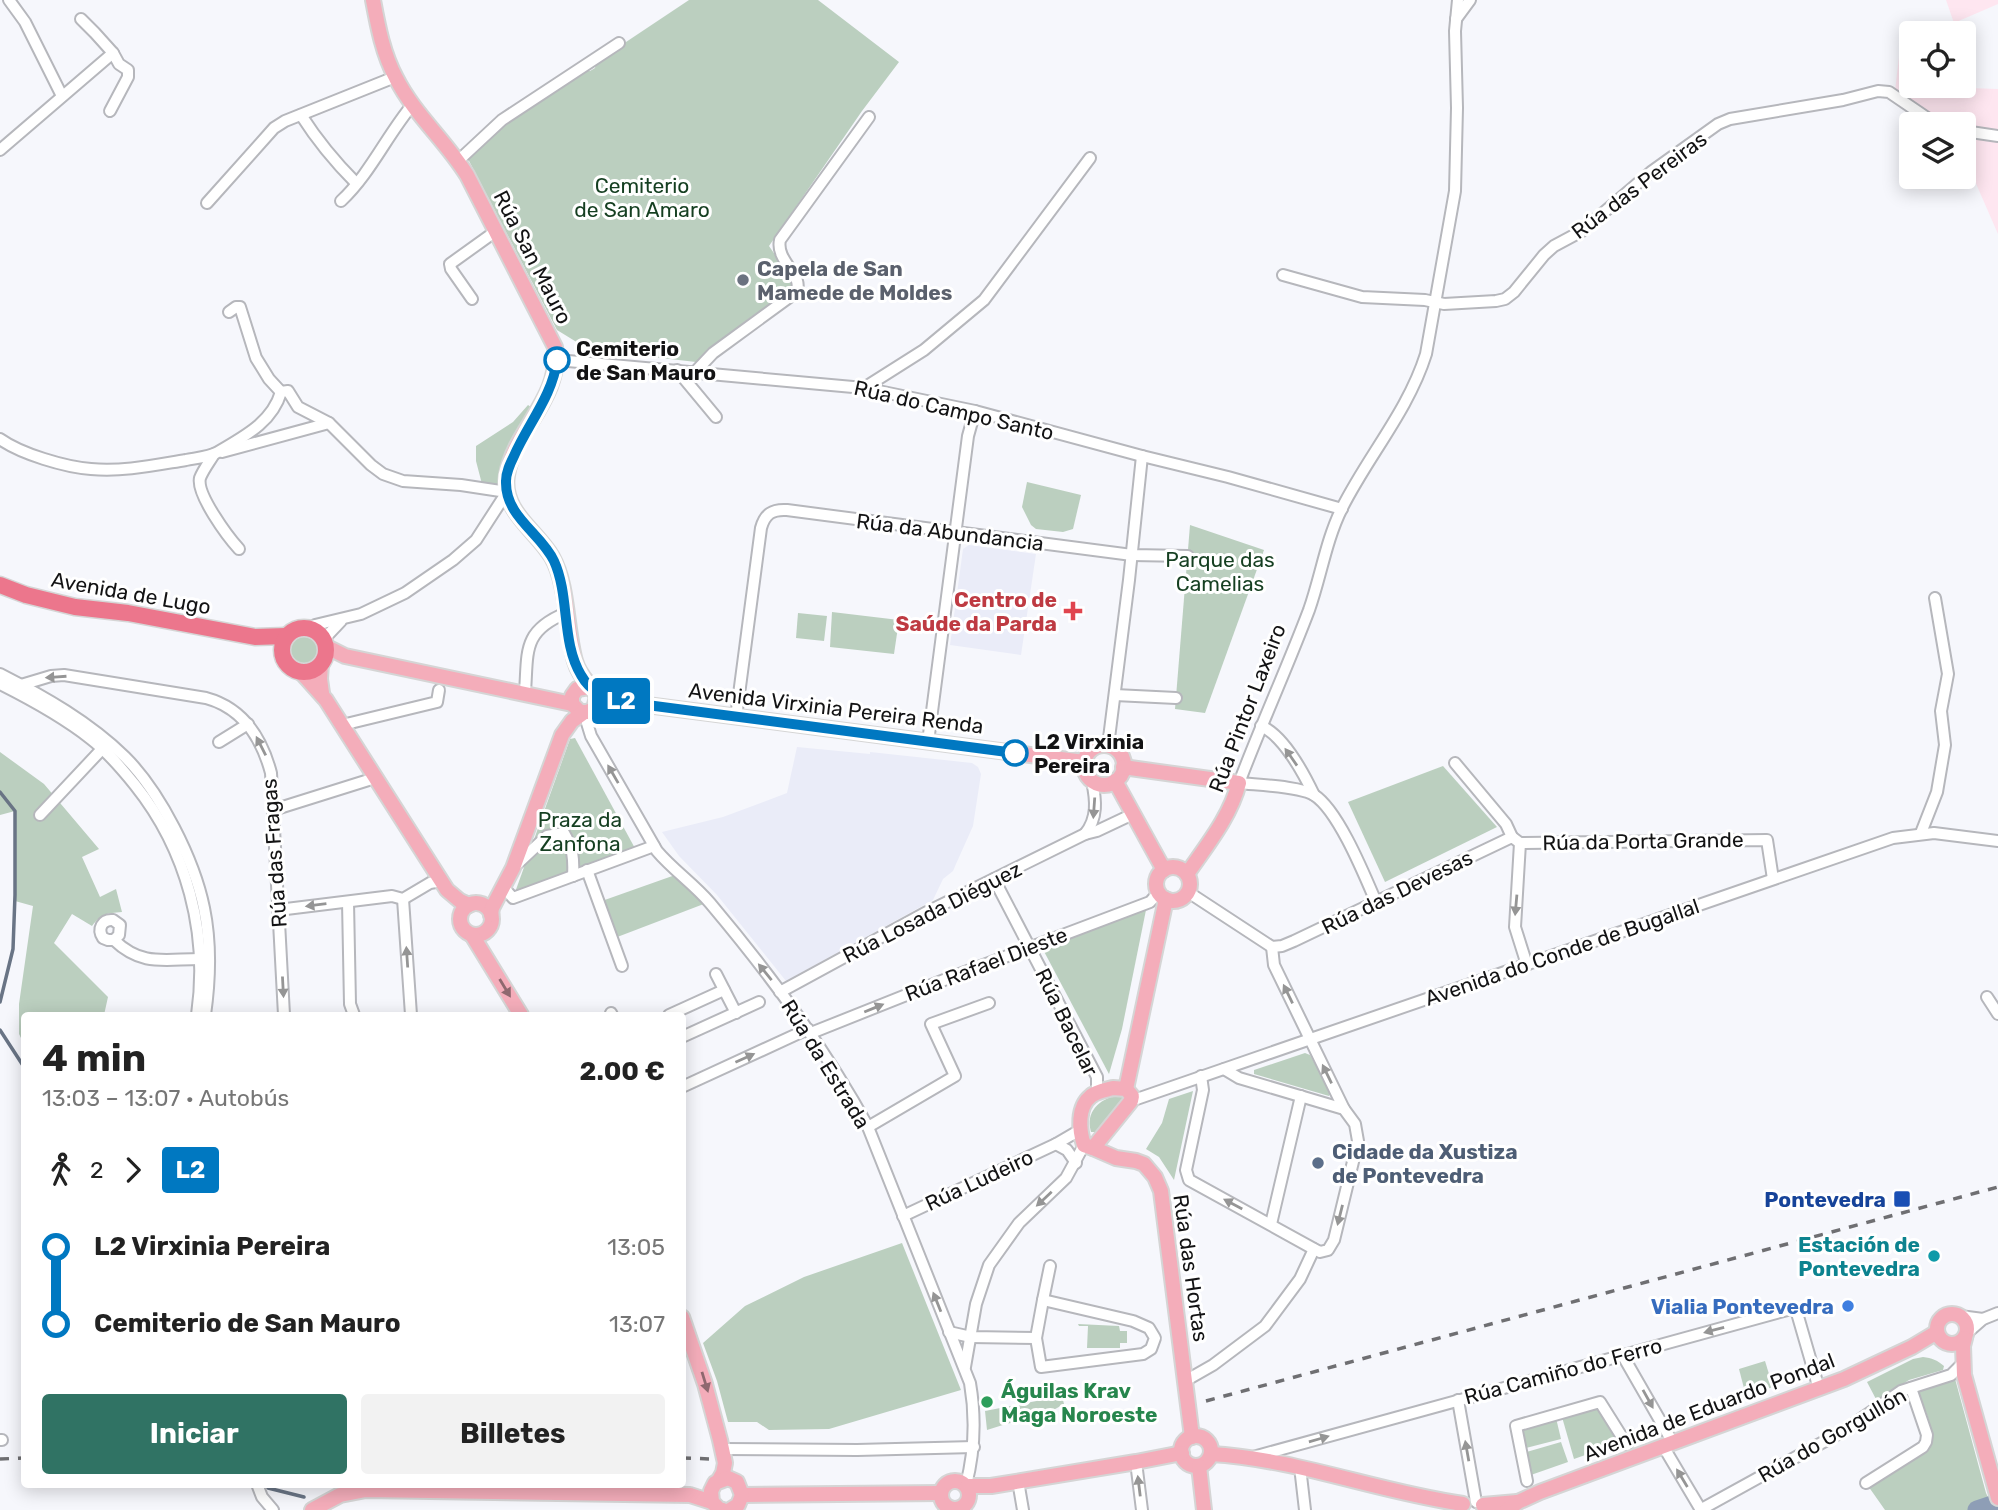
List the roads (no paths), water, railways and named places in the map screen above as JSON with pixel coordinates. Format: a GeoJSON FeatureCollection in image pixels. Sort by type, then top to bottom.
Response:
{"type":"FeatureCollection","features":[{"type":"Feature","properties":{"kind":"highway","name":"Avenida de Lugo"},"geometry":{"type":"LineString","coordinates":[[1,586],[75,607],[128,613],[284,644]]}},
{"type":"Feature","properties":{"kind":"highway"},"geometry":{"type":"LineString","coordinates":[[298,629],[321,647],[311,671],[301,672],[285,663],[284,644],[298,629]]}},
{"type":"Feature","properties":{"kind":"main road","name":"Rúa San Mauro"},"geometry":{"type":"LineString","coordinates":[[373,0],[381,41],[395,77],[458,161],[551,336],[557,360]]}},
{"type":"Feature","properties":{"kind":"main road"},"geometry":{"type":"LineString","coordinates":[[557,360],[552,384],[518,445],[508,470],[506,492],[520,519],[546,548],[559,575],[570,641],[572,684],[580,704]]}},
{"type":"Feature","properties":{"kind":"main road"},"geometry":{"type":"LineString","coordinates":[[472,935],[489,929],[492,908],[513,868],[562,735],[564,721],[580,704],[597,702],[578,670],[570,641]]}},
{"type":"Feature","properties":{"kind":"main road"},"geometry":{"type":"LineString","coordinates":[[321,647],[323,695]]}},
{"type":"Feature","properties":{"kind":"main road","name":"Avenida Virxinia Pereira Renda"},"geometry":{"type":"LineString","coordinates":[[321,647],[345,656],[580,704],[624,702],[1084,762]]}},
{"type":"Feature","properties":{"kind":"main road"},"geometry":{"type":"LineString","coordinates":[[301,672],[323,695],[444,885],[463,929],[472,935],[517,1012]]}},
{"type":"Feature","properties":{"kind":"main road"},"geometry":{"type":"LineString","coordinates":[[580,704],[580,687],[592,690]]}},
{"type":"Feature","properties":{"kind":"main road","name":"Avenida Virxinia Pereira Renda"},"geometry":{"type":"LineString","coordinates":[[592,690],[624,702]]}},
{"type":"Feature","properties":{"kind":"main road"},"geometry":{"type":"LineString","coordinates":[[1108,746],[1118,751],[1123,767],[1115,781],[1104,785],[1093,781],[1085,773],[1084,762],[1095,747],[1108,746]]}},
{"type":"Feature","properties":{"kind":"main road"},"geometry":{"type":"LineString","coordinates":[[1123,767],[1239,783]]}},
{"type":"Feature","properties":{"kind":"main road"},"geometry":{"type":"LineString","coordinates":[[1115,781],[1164,870]]}},
{"type":"Feature","properties":{"kind":"main road","name":"Rúa Pintor Laxeiro"},"geometry":{"type":"LineString","coordinates":[[1187,874],[1227,816],[1239,783]]}},
{"type":"Feature","properties":{"kind":"main road"},"geometry":{"type":"LineString","coordinates":[[1169,867],[1179,868],[1187,874],[1190,883],[1188,892],[1175,900],[1162,895],[1157,887],[1158,877],[1169,867]]}},
{"type":"Feature","properties":{"kind":"main road"},"geometry":{"type":"LineString","coordinates":[[444,885],[460,901],[487,908],[491,915]]}},
{"type":"Feature","properties":{"kind":"main road"},"geometry":{"type":"LineString","coordinates":[[460,919],[462,911],[491,897],[503,887]]}},
{"type":"Feature","properties":{"kind":"main road"},"geometry":{"type":"LineString","coordinates":[[1085,1142],[1129,1095],[1162,895]]}},
{"type":"Feature","properties":{"kind":"main road"},"geometry":{"type":"LineString","coordinates":[[1085,1142],[1084,1105],[1090,1096],[1113,1088],[1129,1095]]}},
{"type":"Feature","properties":{"kind":"main road","name":"Rúa das Hortas"},"geometry":{"type":"LineString","coordinates":[[1085,1142],[1116,1158],[1144,1164],[1155,1177],[1161,1191],[1192,1437]]}},
{"type":"Feature","properties":{"kind":"main road"},"geometry":{"type":"LineString","coordinates":[[1963,1368],[1944,1340],[1939,1321],[1944,1316],[1961,1316],[1966,1324],[1963,1368],[1998,1498]]}},
{"type":"Feature","properties":{"kind":"main road"},"geometry":{"type":"LineString","coordinates":[[686,1329],[723,1449],[724,1468],[710,1496],[718,1506]]}},
{"type":"Feature","properties":{"kind":"main road"},"geometry":{"type":"LineString","coordinates":[[1944,1340],[1956,1344],[1966,1335]]}},
{"type":"Feature","properties":{"kind":"main road","name":"Avenida de Eduardo Pondal"},"geometry":{"type":"LineString","coordinates":[[1423,1499],[1473,1506],[1512,1506],[1668,1444],[1819,1389],[1912,1347],[1944,1340]]}},
{"type":"Feature","properties":{"kind":"main road"},"geometry":{"type":"LineString","coordinates":[[1192,1437],[1205,1439],[1210,1446],[1211,1454],[1207,1462],[1199,1466],[1190,1465],[1181,1452],[1184,1443],[1192,1437]]}},
{"type":"Feature","properties":{"kind":"main road"},"geometry":{"type":"LineString","coordinates":[[991,1486],[962,1507],[954,1509],[943,1502],[941,1493],[945,1485],[953,1480],[967,1486],[991,1486],[1181,1452]]}},
{"type":"Feature","properties":{"kind":"main road"},"geometry":{"type":"LineString","coordinates":[[1211,1454],[1253,1457],[1300,1467],[1423,1499],[1437,1509]]}},
{"type":"Feature","properties":{"kind":"main road"},"geometry":{"type":"LineString","coordinates":[[1199,1466],[1204,1510]]}},
{"type":"Feature","properties":{"kind":"main road"},"geometry":{"type":"LineString","coordinates":[[695,1495],[728,1478],[737,1482],[742,1495],[738,1505],[730,1510]]}},
{"type":"Feature","properties":{"kind":"main road"},"geometry":{"type":"LineString","coordinates":[[962,1507],[970,1494],[967,1486]]}},
{"type":"Feature","properties":{"kind":"main road"},"geometry":{"type":"LineString","coordinates":[[315,1509],[340,1496],[366,1490],[695,1495],[718,1506]]}},
{"type":"Feature","properties":{"kind":"main road"},"geometry":{"type":"LineString","coordinates":[[742,1495],[941,1493]]}},
{"type":"Feature","properties":{"kind":"street"},"geometry":{"type":"LineString","coordinates":[[9,0],[25,22],[62,96]]}},
{"type":"Feature","properties":{"kind":"street","name":"Rúa Pintor Laxeiro"},"geometry":{"type":"LineString","coordinates":[[1239,783],[1308,611],[1342,509],[1407,399],[1420,374],[1426,354],[1457,167],[1458,0]]}},
{"type":"Feature","properties":{"kind":"street"},"geometry":{"type":"LineString","coordinates":[[1456,19],[1470,0]]}},
{"type":"Feature","properties":{"kind":"street"},"geometry":{"type":"LineString","coordinates":[[80,19],[113,53],[119,64],[128,70],[128,76],[110,111]]}},
{"type":"Feature","properties":{"kind":"street"},"geometry":{"type":"LineString","coordinates":[[458,161],[502,120],[619,43]]}},
{"type":"Feature","properties":{"kind":"street"},"geometry":{"type":"LineString","coordinates":[[1,148],[113,53]]}},
{"type":"Feature","properties":{"kind":"street"},"geometry":{"type":"LineString","coordinates":[[207,203],[264,137],[285,121],[395,77]]}},
{"type":"Feature","properties":{"kind":"street","name":"Rúa das Pereiras"},"geometry":{"type":"LineString","coordinates":[[1283,275],[1362,298],[1444,304],[1505,299],[1514,292],[1544,254],[1582,231],[1651,172],[1718,124],[1730,119],[1843,100],[1878,91],[1889,92],[1918,112]]}},
{"type":"Feature","properties":{"kind":"street"},"geometry":{"type":"LineString","coordinates":[[341,201],[378,155],[413,104]]}},
{"type":"Feature","properties":{"kind":"street"},"geometry":{"type":"LineString","coordinates":[[301,115],[337,164],[356,183]]}},
{"type":"Feature","properties":{"kind":"street"},"geometry":{"type":"LineString","coordinates":[[696,371],[713,353],[798,289],[797,280],[783,260],[780,240],[869,117]]}},
{"type":"Feature","properties":{"kind":"street"},"geometry":{"type":"LineString","coordinates":[[1976,133],[1998,136]]}},
{"type":"Feature","properties":{"kind":"street"},"geometry":{"type":"LineString","coordinates":[[864,388],[923,350],[984,300],[1090,158]]}},
{"type":"Feature","properties":{"kind":"street"},"geometry":{"type":"LineString","coordinates":[[472,299],[450,269],[450,264],[496,231]]}},
{"type":"Feature","properties":{"kind":"street"},"geometry":{"type":"LineString","coordinates":[[229,312],[240,307],[256,358],[281,392]]}},
{"type":"Feature","properties":{"kind":"street","name":"Rúa do Campo Santo"},"geometry":{"type":"LineString","coordinates":[[557,360],[864,388],[975,411],[1342,509]]}},
{"type":"Feature","properties":{"kind":"street"},"geometry":{"type":"LineString","coordinates":[[677,370],[716,418]]}},
{"type":"Feature","properties":{"kind":"street"},"geometry":{"type":"LineString","coordinates":[[281,392],[288,391],[299,407],[330,423],[371,465],[393,478],[506,492],[475,540],[453,560],[405,593],[361,614],[315,625],[321,647]]}},
{"type":"Feature","properties":{"kind":"street"},"geometry":{"type":"LineString","coordinates":[[239,550],[222,530],[200,489],[200,479],[216,453],[251,433],[266,420],[279,401],[281,392]]}},
{"type":"Feature","properties":{"kind":"street"},"geometry":{"type":"LineString","coordinates":[[928,742],[968,436],[975,411]]}},
{"type":"Feature","properties":{"kind":"street"},"geometry":{"type":"LineString","coordinates":[[0,439],[40,458],[90,469],[143,467],[225,452],[330,423]]}},
{"type":"Feature","properties":{"kind":"street"},"geometry":{"type":"LineString","coordinates":[[1108,746],[1142,456]]}},
{"type":"Feature","properties":{"kind":"street","name":"Rúa da Abundancia"},"geometry":{"type":"LineString","coordinates":[[736,717],[761,527],[769,513],[787,510],[1132,555],[1188,556]]}},
{"type":"Feature","properties":{"kind":"street"},"geometry":{"type":"LineString","coordinates":[[1921,833],[1937,792],[1945,746],[1941,710],[1948,674],[1935,598]]}},
{"type":"Feature","properties":{"kind":"street"},"geometry":{"type":"LineString","coordinates":[[525,692],[528,646],[533,636],[554,618],[566,613]]}},
{"type":"Feature","properties":{"kind":"street"},"geometry":{"type":"LineString","coordinates":[[321,647],[343,620]]}},
{"type":"Feature","properties":{"kind":"street"},"geometry":{"type":"LineString","coordinates":[[0,674],[52,702],[99,734],[127,759],[159,801],[183,846],[204,907],[208,959],[206,1012]]}},
{"type":"Feature","properties":{"kind":"street","name":"Rúa das Fragas"},"geometry":{"type":"LineString","coordinates":[[21,685],[64,675],[206,698],[233,710],[248,724],[266,754],[271,774],[284,1012]]}},
{"type":"Feature","properties":{"kind":"street"},"geometry":{"type":"LineString","coordinates":[[0,684],[57,715],[93,741],[121,768],[152,806],[175,849],[195,912],[200,959],[197,1012]]}},
{"type":"Feature","properties":{"kind":"street"},"geometry":{"type":"LineString","coordinates":[[342,725],[437,702],[439,690]]}},
{"type":"Feature","properties":{"kind":"street"},"geometry":{"type":"LineString","coordinates":[[1115,695],[1176,698]]}},
{"type":"Feature","properties":{"kind":"street","name":"Rúa da Estrada"},"geometry":{"type":"LineString","coordinates":[[580,704],[591,736],[654,846],[668,865],[708,900],[810,1031],[868,1126],[970,1382],[975,1408],[974,1447],[967,1486]]}},
{"type":"Feature","properties":{"kind":"street"},"geometry":{"type":"LineString","coordinates":[[219,742],[248,724]]}},
{"type":"Feature","properties":{"kind":"street"},"geometry":{"type":"LineString","coordinates":[[1261,726],[1276,736],[1306,777],[1314,795],[1338,821],[1376,902]]}},
{"type":"Feature","properties":{"kind":"street"},"geometry":{"type":"LineString","coordinates":[[40,815],[102,749]]}},
{"type":"Feature","properties":{"kind":"street"},"geometry":{"type":"LineString","coordinates":[[1455,763],[1516,840],[1515,927],[1527,965]]}},
{"type":"Feature","properties":{"kind":"street"},"geometry":{"type":"LineString","coordinates":[[273,810],[375,778]]}},
{"type":"Feature","properties":{"kind":"street"},"geometry":{"type":"LineString","coordinates":[[1085,834],[1094,818],[1093,781]]}},
{"type":"Feature","properties":{"kind":"street"},"geometry":{"type":"LineString","coordinates":[[1239,783],[1314,795]]}},
{"type":"Feature","properties":{"kind":"street","name":"Rúa Losada Diéguez"},"geometry":{"type":"LineString","coordinates":[[780,992],[993,879],[1133,814]]}},
{"type":"Feature","properties":{"kind":"street"},"geometry":{"type":"LineString","coordinates":[[513,868],[547,836],[564,833],[571,845],[573,876]]}},
{"type":"Feature","properties":{"kind":"street","name":"Avenida do Conde de Bugallal"},"geometry":{"type":"LineString","coordinates":[[1129,1095],[1224,1069],[1893,838],[1921,833],[1998,841]]}},
{"type":"Feature","properties":{"kind":"street","name":"Rúa da Porta Grande"},"geometry":{"type":"LineString","coordinates":[[1516,840],[1767,840],[1773,879]]}},
{"type":"Feature","properties":{"kind":"street","name":"Rúa das Devesas"},"geometry":{"type":"LineString","coordinates":[[1272,947],[1282,947],[1516,840]]}},
{"type":"Feature","properties":{"kind":"street"},"geometry":{"type":"LineString","coordinates":[[503,887],[513,898],[654,846]]}},
{"type":"Feature","properties":{"kind":"street"},"geometry":{"type":"LineString","coordinates":[[587,870],[622,966]]}},
{"type":"Feature","properties":{"kind":"street","name":"Rúa Bacelar"},"geometry":{"type":"LineString","coordinates":[[993,879],[1097,1077],[1097,1092]]}},
{"type":"Feature","properties":{"kind":"street"},"geometry":{"type":"LineString","coordinates":[[278,910],[391,896],[403,899],[430,883],[444,885]]}},
{"type":"Feature","properties":{"kind":"street"},"geometry":{"type":"LineString","coordinates":[[1188,892],[1272,947],[1274,965],[1344,1109],[1355,1124],[1357,1150],[1334,1240],[1328,1250],[1320,1252],[1192,1183],[1187,1176],[1187,1165],[1203,1090],[1201,1076]]}},
{"type":"Feature","properties":{"kind":"street","name":"Rúa Rafael Dieste"},"geometry":{"type":"LineString","coordinates":[[686,1085],[810,1031],[1150,902],[1162,895]]}},
{"type":"Feature","properties":{"kind":"street"},"geometry":{"type":"LineString","coordinates":[[403,899],[411,1012]]}},
{"type":"Feature","properties":{"kind":"street"},"geometry":{"type":"LineString","coordinates":[[348,902],[350,1004],[353,1012]]}},
{"type":"Feature","properties":{"kind":"street"},"geometry":{"type":"LineString","coordinates":[[114,940],[131,954],[148,960],[200,959]]}},
{"type":"Feature","properties":{"kind":"street"},"geometry":{"type":"LineString","coordinates":[[716,974],[736,1013]]}},
{"type":"Feature","properties":{"kind":"street"},"geometry":{"type":"LineString","coordinates":[[675,1012],[724,989]]}},
{"type":"Feature","properties":{"kind":"street"},"geometry":{"type":"LineString","coordinates":[[1987,997],[1998,1014]]}},
{"type":"Feature","properties":{"kind":"street"},"geometry":{"type":"LineString","coordinates":[[686,1035],[759,1002]]}},
{"type":"Feature","properties":{"kind":"street"},"geometry":{"type":"LineString","coordinates":[[868,1126],[955,1076],[931,1024],[989,1003]]}},
{"type":"Feature","properties":{"kind":"street"},"geometry":{"type":"LineString","coordinates":[[1224,1069],[1239,1078],[1344,1109]]}},
{"type":"Feature","properties":{"kind":"street"},"geometry":{"type":"LineString","coordinates":[[1271,1224],[1301,1096]]}},
{"type":"Feature","properties":{"kind":"street"},"geometry":{"type":"LineString","coordinates":[[965,1369],[976,1304],[989,1265],[1019,1223],[1066,1178],[1085,1142]]}},
{"type":"Feature","properties":{"kind":"street","name":"Rúa Ludeiro"},"geometry":{"type":"LineString","coordinates":[[903,1216],[1056,1144],[1085,1142]]}},
{"type":"Feature","properties":{"kind":"street"},"geometry":{"type":"LineString","coordinates":[[1056,1144],[1067,1150],[1076,1163]]}},
{"type":"Feature","properties":{"kind":"street"},"geometry":{"type":"LineString","coordinates":[[1185,1381],[1213,1365],[1265,1326],[1300,1279],[1314,1249]]}},
{"type":"Feature","properties":{"kind":"street"},"geometry":{"type":"LineString","coordinates":[[1043,1300],[1133,1321],[1149,1328],[1155,1338],[1151,1349],[1143,1354],[1041,1367],[1036,1338],[1043,1300],[1050,1266]]}},
{"type":"Feature","properties":{"kind":"street","name":"Rúa Camiño do Ferro"},"geometry":{"type":"LineString","coordinates":[[1253,1457],[1791,1309],[1797,1313],[1819,1389]]}},
{"type":"Feature","properties":{"kind":"street"},"geometry":{"type":"LineString","coordinates":[[1966,1335],[1983,1319],[1998,1313]]}},
{"type":"Feature","properties":{"kind":"street"},"geometry":{"type":"LineString","coordinates":[[1961,1316],[1983,1319]]}},
{"type":"Feature","properties":{"kind":"street"},"geometry":{"type":"LineString","coordinates":[[949,1332],[971,1337],[1036,1338]]}},
{"type":"Feature","properties":{"kind":"street"},"geometry":{"type":"LineString","coordinates":[[1623,1356],[1701,1510]]}},
{"type":"Feature","properties":{"kind":"street","name":"Rúa do Gorgullón"},"geometry":{"type":"LineString","coordinates":[[1701,1510],[1845,1430],[1901,1391],[1951,1375],[1963,1368]]}},
{"type":"Feature","properties":{"kind":"street"},"geometry":{"type":"LineString","coordinates":[[1866,1483],[1923,1447],[1926,1442],[1927,1435],[1911,1388]]}},
{"type":"Feature","properties":{"kind":"street"},"geometry":{"type":"LineString","coordinates":[[1458,1399],[1473,1506]]}},
{"type":"Feature","properties":{"kind":"street"},"geometry":{"type":"LineString","coordinates":[[1527,1481],[1516,1426],[1600,1402],[1627,1445]]}},
{"type":"Feature","properties":{"kind":"street"},"geometry":{"type":"LineString","coordinates":[[723,1449],[974,1447]]}},
{"type":"Feature","properties":{"kind":"street"},"geometry":{"type":"LineString","coordinates":[[1136,1462],[1142,1510]]}},
{"type":"Feature","properties":{"kind":"street"},"geometry":{"type":"LineString","coordinates":[[972,1463],[975,1476],[991,1486]]}},
{"type":"Feature","properties":{"kind":"street"},"geometry":{"type":"LineString","coordinates":[[1300,1467],[1305,1510]]}},
{"type":"Feature","properties":{"kind":"street"},"geometry":{"type":"LineString","coordinates":[[1018,1481],[1023,1510]]}},
{"type":"Feature","properties":{"kind":"street"},"geometry":{"type":"LineString","coordinates":[[259,1488],[262,1497],[274,1510]]}},
{"type":"Feature","properties":{"kind":"waterway"},"geometry":{"type":"LineString","coordinates":[[0,792],[15,811],[13,949],[0,1002]]}},
{"type":"Feature","properties":{"kind":"waterway"},"geometry":{"type":"LineString","coordinates":[[0,1030],[21,1062]]}},
{"type":"Feature","properties":{"kind":"waterway"},"geometry":{"type":"LineString","coordinates":[[268,1488],[304,1497]]}},
{"type":"Feature","properties":{"kind":"waterway"},"geometry":{"type":"LineString","coordinates":[[1977,1510],[1998,1503]]}},
{"type":"Feature","properties":{"kind":"railway"},"geometry":{"type":"LineString","coordinates":[[1206,1401],[1998,1187]]}},
{"type":"Feature","properties":{"kind":"railway"},"geometry":{"type":"LineString","coordinates":[[0,1459],[21,1458]]}},
{"type":"Feature","properties":{"kind":"railway"},"geometry":{"type":"LineString","coordinates":[[686,1458],[711,1459]]}},
{"type":"Feature","properties":{"kind":"place","name":"Capela de San Mamede de Moldes"},"geometry":{"type":"Point","coordinates":[743,280]}},
{"type":"Feature","properties":{"kind":"place","name":"Cemiterio de San Mauro"},"geometry":{"type":"Point","coordinates":[557,360]}},
{"type":"Feature","properties":{"kind":"place","name":"Centro de Saúde da Parda"},"geometry":{"type":"Point","coordinates":[1073,611]}},
{"type":"Feature","properties":{"kind":"place","name":"L2 Virxinia Pereira"},"geometry":{"type":"Point","coordinates":[1015,753]}},
{"type":"Feature","properties":{"kind":"place","name":"Cidade da Xustiza de Pontevedra"},"geometry":{"type":"Point","coordinates":[1318,1163]}},
{"type":"Feature","properties":{"kind":"place","name":"Pontevedra"},"geometry":{"type":"Point","coordinates":[1902,1199]}},
{"type":"Feature","properties":{"kind":"place","name":"Estación de Pontevedra"},"geometry":{"type":"Point","coordinates":[1934,1256]}},
{"type":"Feature","properties":{"kind":"place","name":"Vialia Pontevedra"},"geometry":{"type":"Point","coordinates":[1848,1306]}},
{"type":"Feature","properties":{"kind":"place","name":"Águilas Krav Maga Noroeste"},"geometry":{"type":"Point","coordinates":[987,1402]}},
{"type":"Feature","properties":{"kind":"park label","name":"Cemiterio de San Amaro"},"geometry":{"type":"Point","coordinates":[642,197]}},
{"type":"Feature","properties":{"kind":"park label","name":"Parque das Camelias"},"geometry":{"type":"Point","coordinates":[1220,571]}},
{"type":"Feature","properties":{"kind":"park label","name":"Praza da Zanfona"},"geometry":{"type":"Point","coordinates":[580,831]}}]}
